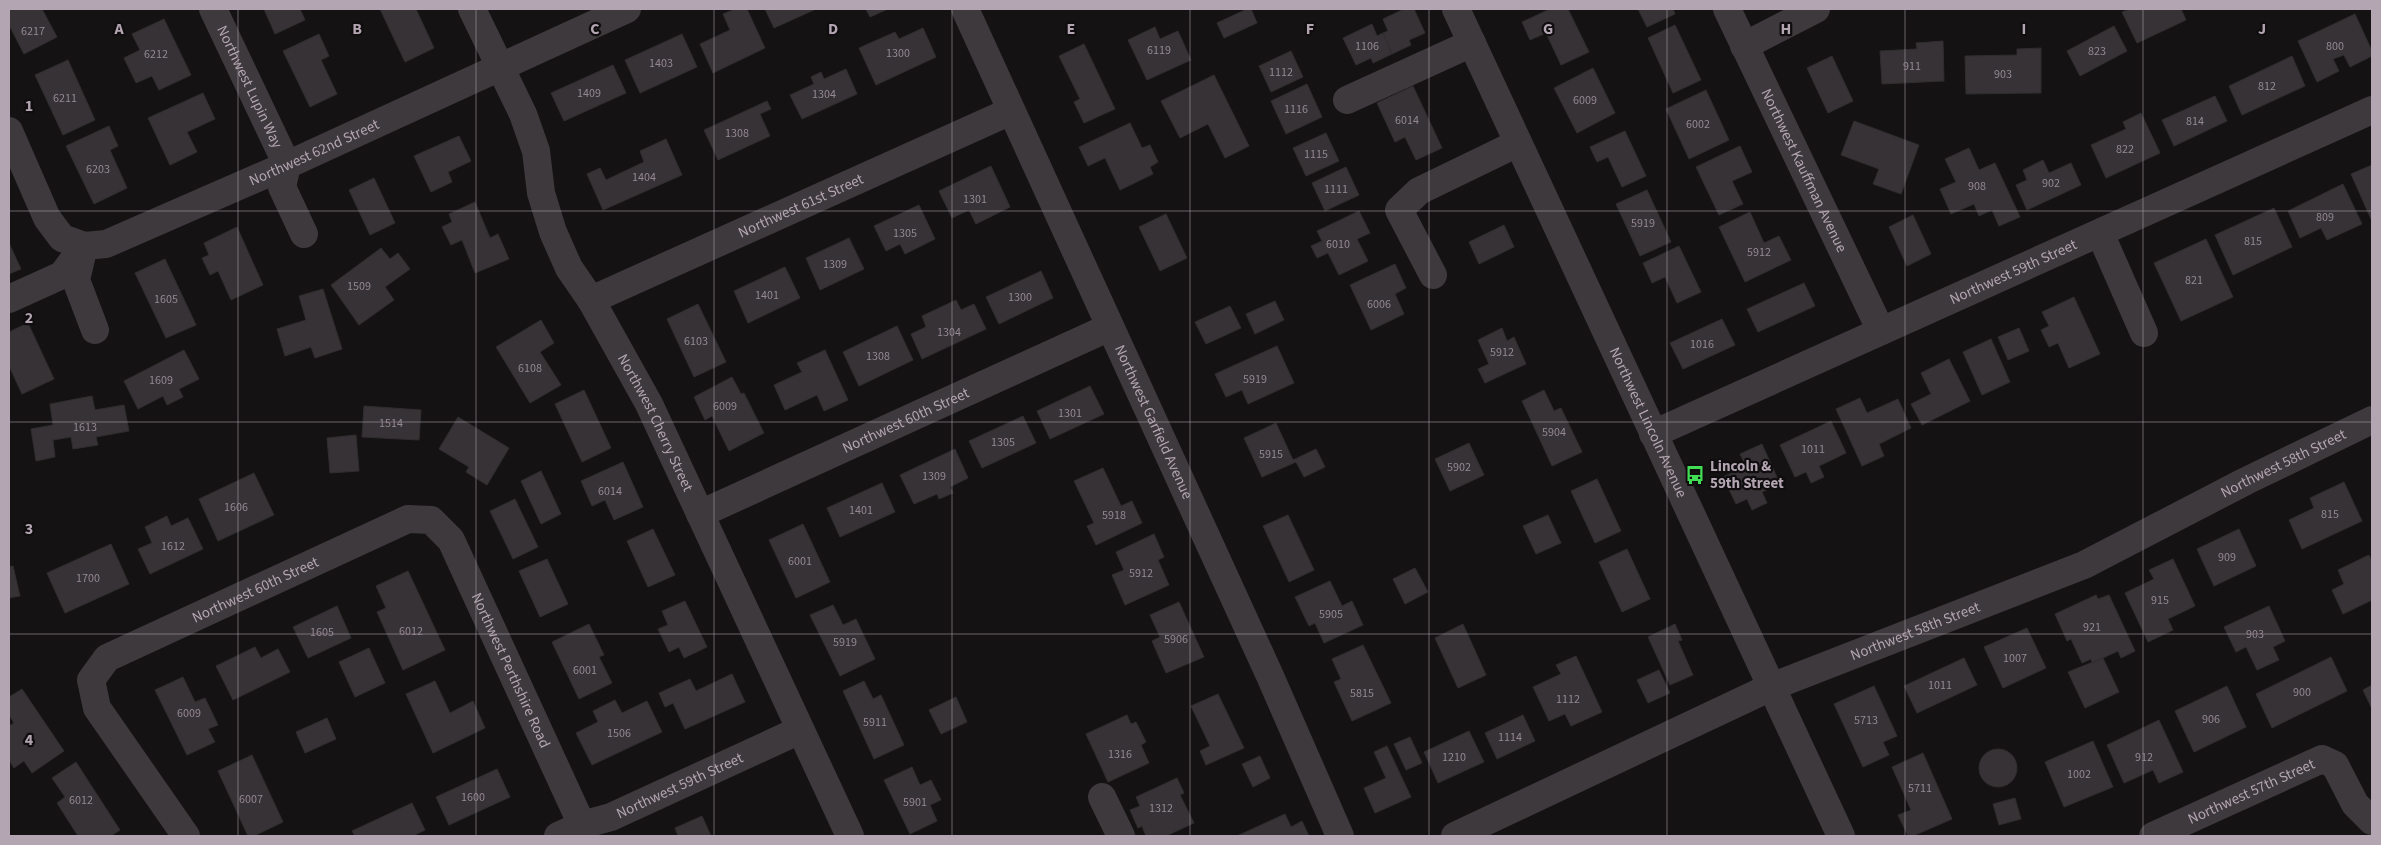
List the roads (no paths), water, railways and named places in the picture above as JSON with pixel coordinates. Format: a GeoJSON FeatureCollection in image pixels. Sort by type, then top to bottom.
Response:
{"type":"FeatureCollection","features":[{"type":"Feature","properties":{"kind":"street","name":"Northwest Lupin Way"},"geometry":{"type":"LineString","coordinates":[[213,9],[287,165]]}},
{"type":"Feature","properties":{"kind":"street","name":"Northwest Cherry Street"},"geometry":{"type":"LineString","coordinates":[[472,9],[523,114],[536,151],[541,193],[553,232],[569,268],[591,300],[649,404],[850,836]]}},
{"type":"Feature","properties":{"kind":"street","name":"Northwest 62nd Street"},"geometry":{"type":"LineString","coordinates":[[84,246],[106,244],[287,165],[627,9]]}},
{"type":"Feature","properties":{"kind":"street","name":"Northwest Garfield Avenue"},"geometry":{"type":"LineString","coordinates":[[965,9],[1340,836]]}},
{"type":"Feature","properties":{"kind":"street","name":"Northwest Lincoln Avenue"},"geometry":{"type":"LineString","coordinates":[[1456,9],[1841,836]]}},
{"type":"Feature","properties":{"kind":"street","name":"Northwest Kauffman Avenue"},"geometry":{"type":"LineString","coordinates":[[1727,9],[1881,331]]}},
{"type":"Feature","properties":{"kind":"street"},"geometry":{"type":"LineString","coordinates":[[1744,46],[1816,9]]}},
{"type":"Feature","properties":{"kind":"street"},"geometry":{"type":"LineString","coordinates":[[1347,100],[1472,43]]}},
{"type":"Feature","properties":{"kind":"street","name":"Northwest 59th Street"},"geometry":{"type":"LineString","coordinates":[[1653,434],[2372,110]]}},
{"type":"Feature","properties":{"kind":"street","name":"Northwest 61st Street"},"geometry":{"type":"LineString","coordinates":[[591,300],[1011,112]]}},
{"type":"Feature","properties":{"kind":"street"},"geometry":{"type":"LineString","coordinates":[[9,131],[15,160],[47,218],[62,238],[84,246]]}},
{"type":"Feature","properties":{"kind":"street"},"geometry":{"type":"LineString","coordinates":[[1433,275],[1399,210],[1419,190],[1518,143]]}},
{"type":"Feature","properties":{"kind":"street"},"geometry":{"type":"LineString","coordinates":[[287,165],[282,187],[304,234]]}},
{"type":"Feature","properties":{"kind":"street"},"geometry":{"type":"LineString","coordinates":[[2100,233],[2144,333]]}},
{"type":"Feature","properties":{"kind":"street"},"geometry":{"type":"LineString","coordinates":[[9,298],[62,275],[84,246]]}},
{"type":"Feature","properties":{"kind":"street"},"geometry":{"type":"LineString","coordinates":[[84,246],[76,280],[95,330]]}},
{"type":"Feature","properties":{"kind":"street","name":"Northwest 60th Street"},"geometry":{"type":"LineString","coordinates":[[700,514],[1110,327]]}},
{"type":"Feature","properties":{"kind":"street","name":"Northwest 58th Street"},"geometry":{"type":"LineString","coordinates":[[1455,836],[1771,687],[2084,565],[2246,481],[2372,420]]}},
{"type":"Feature","properties":{"kind":"street","name":"Northwest 60th Street"},"geometry":{"type":"LineString","coordinates":[[186,836],[97,708],[91,680],[107,658],[408,519],[431,520]]}},
{"type":"Feature","properties":{"kind":"street","name":"Northwest Perthshire Road"},"geometry":{"type":"LineString","coordinates":[[431,520],[451,540],[570,831]]}},
{"type":"Feature","properties":{"kind":"street","name":"Northwest 59th Street"},"geometry":{"type":"LineString","coordinates":[[570,831],[615,826],[800,730]]}},
{"type":"Feature","properties":{"kind":"street","name":"Northwest 57th Street"},"geometry":{"type":"LineString","coordinates":[[2153,836],[2191,828],[2322,759],[2335,765],[2355,804],[2372,821]]}},
{"type":"Feature","properties":{"kind":"street"},"geometry":{"type":"LineString","coordinates":[[1102,797],[1121,836]]}},
{"type":"Feature","properties":{"kind":"place","name":"Lincoln & 59th Street"},"geometry":{"type":"Point","coordinates":[1695,475]}}]}
